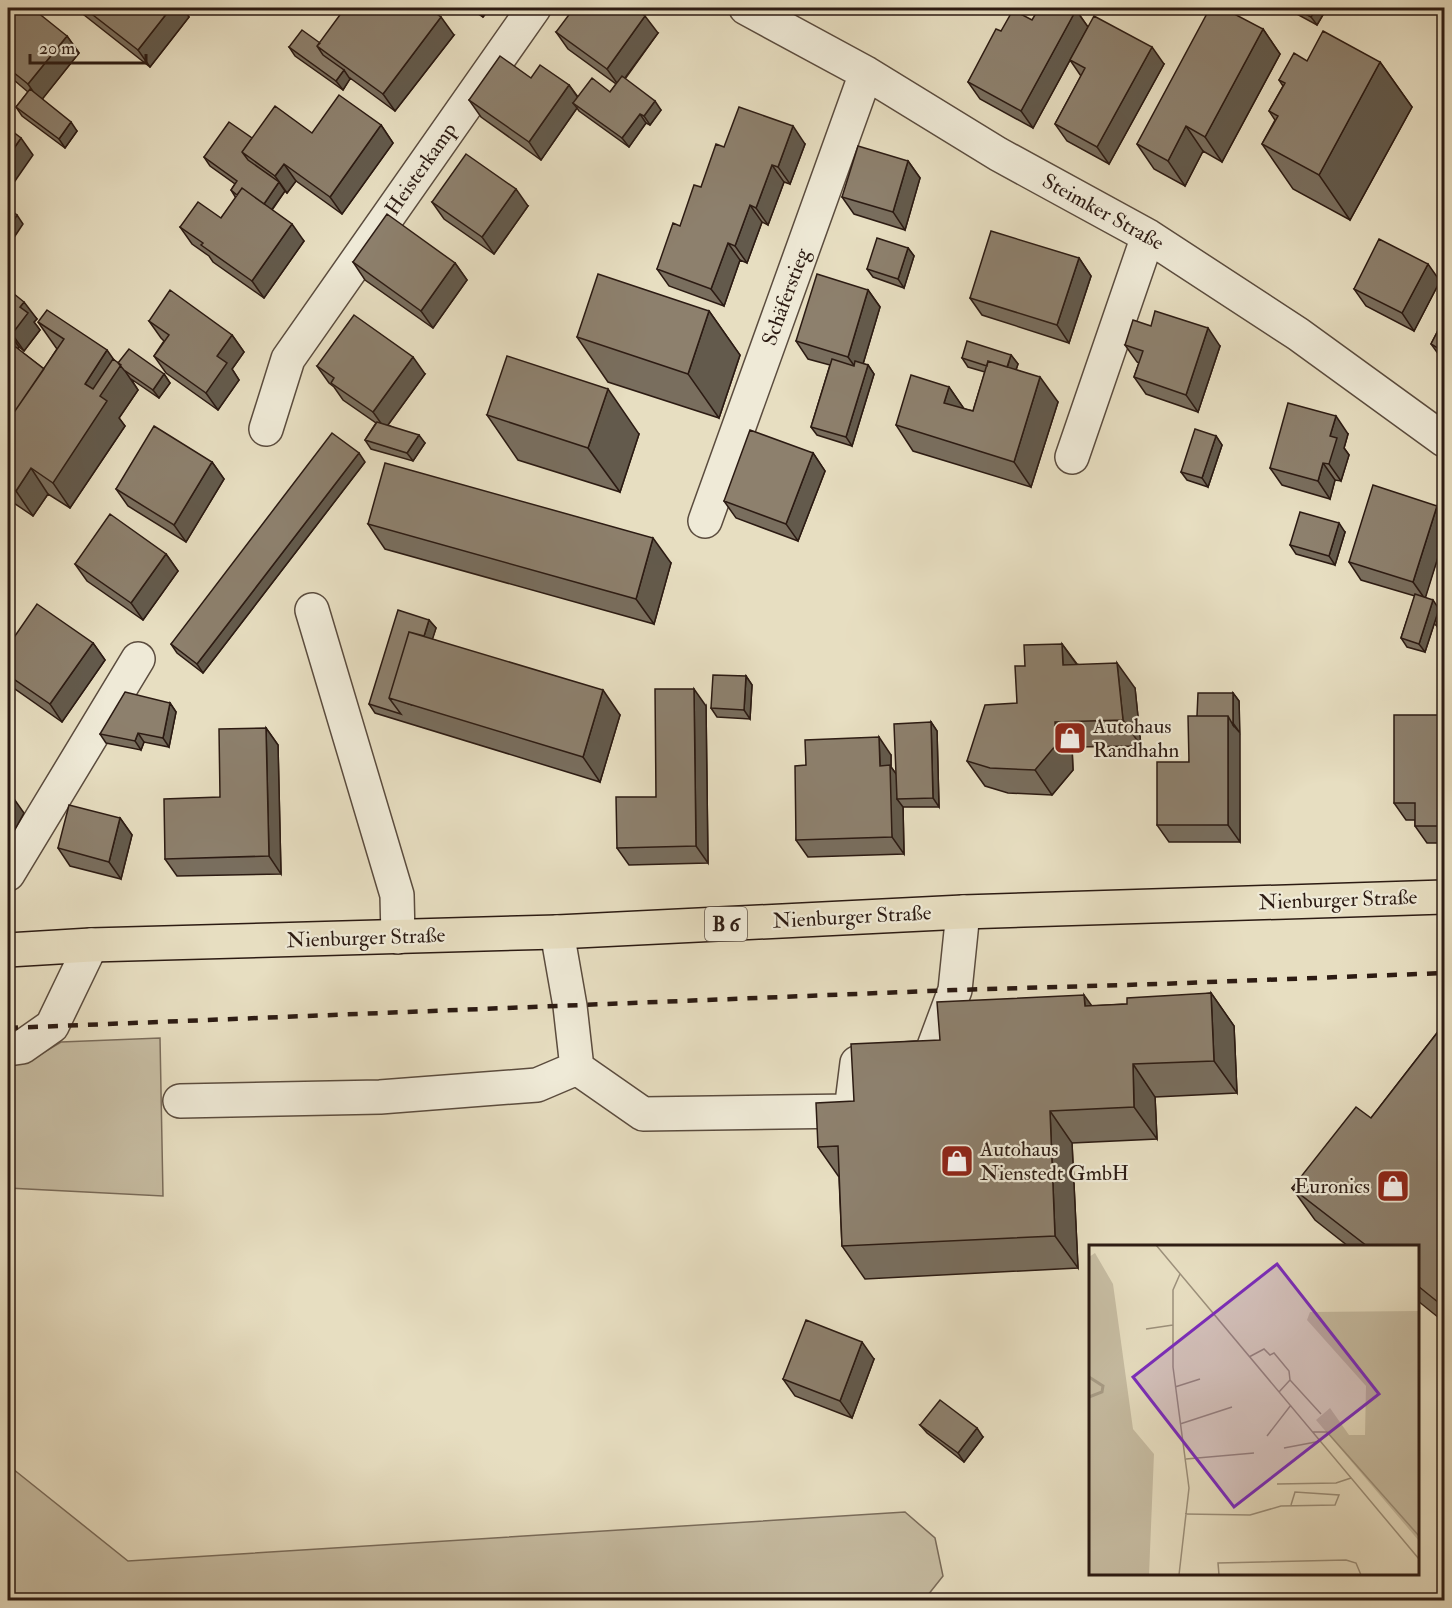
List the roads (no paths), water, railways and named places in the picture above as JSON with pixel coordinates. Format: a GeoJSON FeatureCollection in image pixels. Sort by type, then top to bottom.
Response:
{"type":"FeatureCollection","features":[{"type":"Feature","properties":{"kind":"main road","name":"Nienburger Straße"},"geometry":{"type":"LineString","coordinates":[[8,950],[92,945],[557,932],[963,912],[1444,897]]}},
{"type":"Feature","properties":{"kind":"street","name":"Heisterkamp"},"geometry":{"type":"LineString","coordinates":[[266,429],[288,359],[534,8]]}},
{"type":"Feature","properties":{"kind":"street","name":"Steimker Straße"},"geometry":{"type":"LineString","coordinates":[[746,8],[866,73],[998,154],[1148,236],[1298,334],[1444,440]]}},
{"type":"Feature","properties":{"kind":"street","name":"Schäferstieg"},"geometry":{"type":"LineString","coordinates":[[705,521],[866,73]]}},
{"type":"Feature","properties":{"kind":"street"},"geometry":{"type":"LineString","coordinates":[[1072,457],[1148,236]]}},
{"type":"Feature","properties":{"kind":"street"},"geometry":{"type":"LineString","coordinates":[[312,610],[397,894],[398,937]]}},
{"type":"Feature","properties":{"kind":"street"},"geometry":{"type":"LineString","coordinates":[[8,874],[138,659]]}},
{"type":"Feature","properties":{"kind":"street"},"geometry":{"type":"LineString","coordinates":[[557,932],[578,1068],[643,1114],[851,1111],[857,1063],[930,1057],[956,990],[963,912]]}},
{"type":"Feature","properties":{"kind":"street"},"geometry":{"type":"LineString","coordinates":[[8,1049],[22,1047],[52,1026],[92,945]]}},
{"type":"Feature","properties":{"kind":"street"},"geometry":{"type":"LineString","coordinates":[[180,1101],[380,1097],[537,1085],[578,1068]]}},
{"type":"Feature","properties":{"kind":"railway"},"geometry":{"type":"LineString","coordinates":[[8,1028],[1444,973]]}},
{"type":"Feature","properties":{"kind":"place","name":"Autohaus Randhahn"},"geometry":{"type":"Point","coordinates":[1070,738]}},
{"type":"Feature","properties":{"kind":"place","name":"Autohaus Nienstedt GmbH"},"geometry":{"type":"Point","coordinates":[957,1161]}},
{"type":"Feature","properties":{"kind":"place","name":"Euronics"},"geometry":{"type":"Point","coordinates":[1393,1186]}}]}
